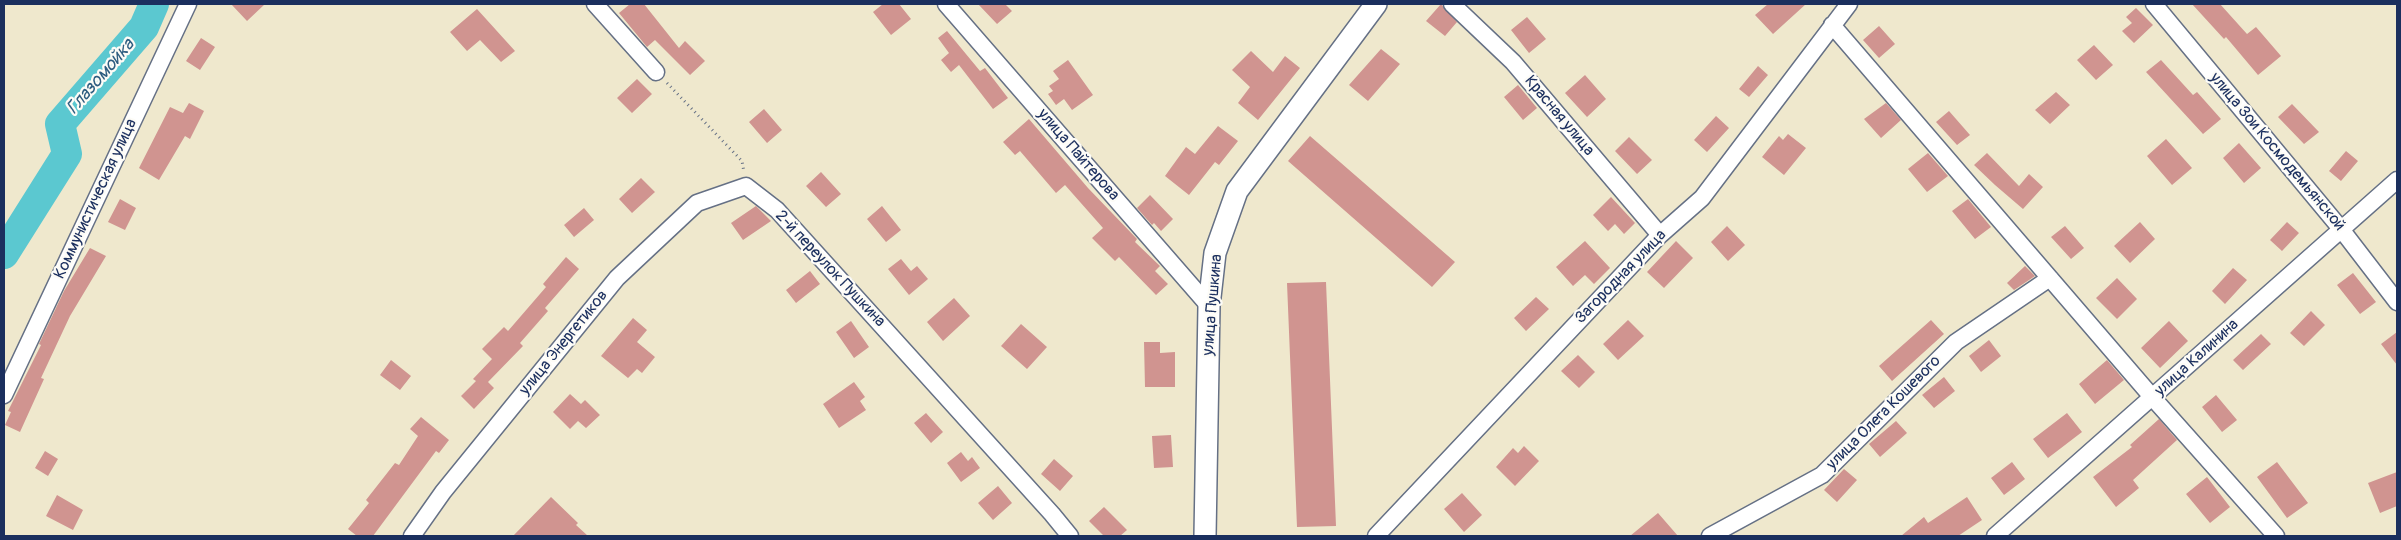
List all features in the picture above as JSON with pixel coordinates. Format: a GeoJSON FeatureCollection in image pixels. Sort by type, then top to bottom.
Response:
{"type":"FeatureCollection","features":[{"type":"Feature","properties":{"kind":"main road","name":"улица Пушкина"},"geometry":{"type":"LineString","coordinates":[[1205,536],[1209,306],[1215,252],[1237,191],[1376,4]]}},
{"type":"Feature","properties":{"kind":"street","name":"Коммунистическая улица"},"geometry":{"type":"LineString","coordinates":[[4,395],[188,4]]}},
{"type":"Feature","properties":{"kind":"street"},"geometry":{"type":"LineString","coordinates":[[595,4],[656,72]]}},
{"type":"Feature","properties":{"kind":"street","name":"улица Пайтерова"},"geometry":{"type":"LineString","coordinates":[[946,4],[1209,306]]}},
{"type":"Feature","properties":{"kind":"street","name":"Красная улица"},"geometry":{"type":"LineString","coordinates":[[1452,4],[1512,62],[1660,235]]}},
{"type":"Feature","properties":{"kind":"street","name":"Загородная улица"},"geometry":{"type":"LineString","coordinates":[[1376,536],[1660,235],[1702,198],[1849,4]]}},
{"type":"Feature","properties":{"kind":"street","name":"улица Зои Космодемьянской"},"geometry":{"type":"LineString","coordinates":[[2154,4],[2341,228],[2397,302]]}},
{"type":"Feature","properties":{"kind":"street"},"geometry":{"type":"LineString","coordinates":[[1832,25],[2153,398],[2276,536]]}},
{"type":"Feature","properties":{"kind":"street","name":"улица Калинина"},"geometry":{"type":"LineString","coordinates":[[1995,536],[2397,180]]}},
{"type":"Feature","properties":{"kind":"street","name":"улица Энергетиков"},"geometry":{"type":"LineString","coordinates":[[412,536],[443,492],[617,278],[697,203],[746,186]]}},
{"type":"Feature","properties":{"kind":"street","name":"2-й переулок Пушкина"},"geometry":{"type":"LineString","coordinates":[[746,186],[777,210],[1070,536]]}},
{"type":"Feature","properties":{"kind":"street","name":"улица Олега Кошевого"},"geometry":{"type":"LineString","coordinates":[[1710,536],[1822,475],[1956,342],[2050,278]]}},
{"type":"Feature","properties":{"kind":"path"},"geometry":{"type":"LineString","coordinates":[[656,72],[742,161],[746,186]]}},
{"type":"Feature","properties":{"kind":"building"},"geometry":{"type":"Polygon","coordinates":[[[231,4],[265,4],[247,21],[231,4]]]}},
{"type":"Feature","properties":{"kind":"building"},"geometry":{"type":"Polygon","coordinates":[[[630,4],[644,4],[679,48],[685,41],[705,61],[690,75],[655,40],[647,47],[619,13],[630,4]]]}},
{"type":"Feature","properties":{"kind":"building"},"geometry":{"type":"Polygon","coordinates":[[[883,4],[899,4],[911,19],[891,35],[873,12],[883,4]]]}},
{"type":"Feature","properties":{"kind":"building"},"geometry":{"type":"Polygon","coordinates":[[[978,4],[1005,4],[1012,11],[997,24],[978,4]]]}},
{"type":"Feature","properties":{"kind":"building"},"geometry":{"type":"Polygon","coordinates":[[[1441,4],[1457,22],[1445,36],[1426,21],[1441,4]]]}},
{"type":"Feature","properties":{"kind":"building"},"geometry":{"type":"Polygon","coordinates":[[[1768,4],[1806,4],[1773,34],[1755,15],[1768,4]]]}},
{"type":"Feature","properties":{"kind":"building"},"geometry":{"type":"Polygon","coordinates":[[[2192,4],[2220,4],[2247,34],[2256,27],[2281,56],[2258,75],[2226,37],[2224,39],[2192,4]]]}},
{"type":"Feature","properties":{"kind":"building"},"geometry":{"type":"Polygon","coordinates":[[[2136,8],[2153,25],[2134,43],[2122,31],[2132,23],[2126,17],[2136,8]]]}},
{"type":"Feature","properties":{"kind":"building"},"geometry":{"type":"Polygon","coordinates":[[[477,9],[515,51],[501,62],[480,40],[467,51],[450,32],[477,9]]]}},
{"type":"Feature","properties":{"kind":"building"},"geometry":{"type":"Polygon","coordinates":[[[1527,17],[1546,39],[1529,53],[1511,30],[1527,17]]]}},
{"type":"Feature","properties":{"kind":"building"},"geometry":{"type":"Polygon","coordinates":[[[1879,26],[1895,44],[1879,58],[1863,40],[1879,26]]]}},
{"type":"Feature","properties":{"kind":"building"},"geometry":{"type":"Polygon","coordinates":[[[947,31],[980,71],[985,68],[1008,98],[993,109],[959,65],[951,72],[941,60],[949,53],[938,38],[947,31]]]}},
{"type":"Feature","properties":{"kind":"building"},"geometry":{"type":"Polygon","coordinates":[[[201,38],[215,47],[200,70],[186,61],[201,38]]]}},
{"type":"Feature","properties":{"kind":"building"},"geometry":{"type":"Polygon","coordinates":[[[2094,45],[2113,65],[2096,80],[2077,60],[2094,45]]]}},
{"type":"Feature","properties":{"kind":"building"},"geometry":{"type":"Polygon","coordinates":[[[1381,49],[1400,64],[1368,101],[1349,85],[1381,49]]]}},
{"type":"Feature","properties":{"kind":"building"},"geometry":{"type":"Polygon","coordinates":[[[1251,51],[1273,72],[1285,56],[1300,68],[1258,120],[1238,103],[1250,87],[1232,70],[1251,51]]]}},
{"type":"Feature","properties":{"kind":"building"},"geometry":{"type":"Polygon","coordinates":[[[1068,60],[1093,95],[1072,110],[1064,99],[1056,105],[1048,94],[1053,91],[1049,86],[1059,79],[1053,71],[1068,60]]]}},
{"type":"Feature","properties":{"kind":"building"},"geometry":{"type":"Polygon","coordinates":[[[2161,60],[2193,95],[2197,92],[2221,119],[2203,134],[2146,72],[2161,60]]]}},
{"type":"Feature","properties":{"kind":"building"},"geometry":{"type":"Polygon","coordinates":[[[1758,66],[1768,75],[1749,97],[1739,89],[1758,66]]]}},
{"type":"Feature","properties":{"kind":"building"},"geometry":{"type":"Polygon","coordinates":[[[1585,75],[1606,99],[1587,117],[1565,93],[1585,75]]]}},
{"type":"Feature","properties":{"kind":"building"},"geometry":{"type":"Polygon","coordinates":[[[637,79],[652,94],[632,113],[617,98],[637,79]]]}},
{"type":"Feature","properties":{"kind":"building"},"geometry":{"type":"Polygon","coordinates":[[[1518,85],[1537,108],[1523,120],[1504,97],[1518,85]]]}},
{"type":"Feature","properties":{"kind":"building"},"geometry":{"type":"Polygon","coordinates":[[[2056,92],[2070,105],[2050,124],[2035,110],[2056,92]]]}},
{"type":"Feature","properties":{"kind":"building"},"geometry":{"type":"Polygon","coordinates":[[[189,103],[204,111],[190,139],[185,136],[159,180],[139,168],[170,107],[183,113],[189,103]]]}},
{"type":"Feature","properties":{"kind":"building"},"geometry":{"type":"Polygon","coordinates":[[[1886,103],[1901,120],[1881,138],[1864,119],[1886,103]]]}},
{"type":"Feature","properties":{"kind":"building"},"geometry":{"type":"Polygon","coordinates":[[[2292,104],[2319,132],[2304,144],[2278,117],[2292,104]]]}},
{"type":"Feature","properties":{"kind":"building"},"geometry":{"type":"Polygon","coordinates":[[[764,109],[782,130],[767,143],[749,122],[764,109]]]}},
{"type":"Feature","properties":{"kind":"building"},"geometry":{"type":"Polygon","coordinates":[[[1949,111],[1970,135],[1957,145],[1936,122],[1949,111]]]}},
{"type":"Feature","properties":{"kind":"building"},"geometry":{"type":"Polygon","coordinates":[[[1716,116],[1729,128],[1707,152],[1694,140],[1716,116]]]}},
{"type":"Feature","properties":{"kind":"building"},"geometry":{"type":"Polygon","coordinates":[[[1029,119],[1088,188],[1137,239],[1135,242],[1160,266],[1155,271],[1168,284],[1156,295],[1119,257],[1115,261],[1092,238],[1103,228],[1065,185],[1056,193],[1020,151],[1015,155],[1003,142],[1029,119]]]}},
{"type":"Feature","properties":{"kind":"building"},"geometry":{"type":"Polygon","coordinates":[[[1218,126],[1238,141],[1219,165],[1215,162],[1189,195],[1165,176],[1186,147],[1195,154],[1218,126]]]}},
{"type":"Feature","properties":{"kind":"building"},"geometry":{"type":"Polygon","coordinates":[[[1788,134],[1806,148],[1784,175],[1762,157],[1779,136],[1783,140],[1788,134]]]}},
{"type":"Feature","properties":{"kind":"building"},"geometry":{"type":"Polygon","coordinates":[[[1310,136],[1455,262],[1432,287],[1288,161],[1310,136]]]}},
{"type":"Feature","properties":{"kind":"building"},"geometry":{"type":"Polygon","coordinates":[[[1629,137],[1652,160],[1637,174],[1615,151],[1629,137]]]}},
{"type":"Feature","properties":{"kind":"building"},"geometry":{"type":"Polygon","coordinates":[[[2166,139],[2192,168],[2172,185],[2147,156],[2166,139]]]}},
{"type":"Feature","properties":{"kind":"building"},"geometry":{"type":"Polygon","coordinates":[[[2239,143],[2261,168],[2244,183],[2223,158],[2239,143]]]}},
{"type":"Feature","properties":{"kind":"building"},"geometry":{"type":"Polygon","coordinates":[[[2346,151],[2358,161],[2341,181],[2329,171],[2346,151]]]}},
{"type":"Feature","properties":{"kind":"building"},"geometry":{"type":"Polygon","coordinates":[[[1928,153],[1948,176],[1927,192],[1908,169],[1928,153]]]}},
{"type":"Feature","properties":{"kind":"building"},"geometry":{"type":"Polygon","coordinates":[[[1987,153],[2019,186],[2029,174],[2043,187],[2023,209],[1974,165],[1987,153]]]}},
{"type":"Feature","properties":{"kind":"building"},"geometry":{"type":"Polygon","coordinates":[[[821,172],[841,194],[826,207],[806,186],[821,172]]]}},
{"type":"Feature","properties":{"kind":"building"},"geometry":{"type":"Polygon","coordinates":[[[641,178],[655,192],[632,213],[619,199],[641,178]]]}},
{"type":"Feature","properties":{"kind":"building"},"geometry":{"type":"Polygon","coordinates":[[[1150,195],[1173,219],[1161,231],[1154,223],[1152,225],[1137,208],[1150,195]]]}},
{"type":"Feature","properties":{"kind":"building"},"geometry":{"type":"Polygon","coordinates":[[[1611,197],[1635,223],[1624,234],[1615,224],[1608,231],[1593,215],[1611,197]]]}},
{"type":"Feature","properties":{"kind":"building"},"geometry":{"type":"Polygon","coordinates":[[[120,199],[136,208],[125,230],[108,222],[120,199]]]}},
{"type":"Feature","properties":{"kind":"building"},"geometry":{"type":"Polygon","coordinates":[[[1968,199],[1991,227],[1975,239],[1952,211],[1968,199]]]}},
{"type":"Feature","properties":{"kind":"building"},"geometry":{"type":"Polygon","coordinates":[[[756,206],[771,221],[743,240],[731,223],[756,206]]]}},
{"type":"Feature","properties":{"kind":"building"},"geometry":{"type":"Polygon","coordinates":[[[882,206],[901,230],[886,242],[867,219],[882,206]]]}},
{"type":"Feature","properties":{"kind":"building"},"geometry":{"type":"Polygon","coordinates":[[[584,208],[594,220],[574,237],[564,225],[584,208]]]}},
{"type":"Feature","properties":{"kind":"building"},"geometry":{"type":"Polygon","coordinates":[[[2140,222],[2155,239],[2130,263],[2114,246],[2140,222]]]}},
{"type":"Feature","properties":{"kind":"building"},"geometry":{"type":"Polygon","coordinates":[[[2287,222],[2299,233],[2282,251],[2270,240],[2287,222]]]}},
{"type":"Feature","properties":{"kind":"building"},"geometry":{"type":"Polygon","coordinates":[[[1727,226],[1745,245],[1728,261],[1711,242],[1727,226]]]}},
{"type":"Feature","properties":{"kind":"building"},"geometry":{"type":"Polygon","coordinates":[[[2065,226],[2084,248],[2071,259],[2051,237],[2065,226]]]}},
{"type":"Feature","properties":{"kind":"building"},"geometry":{"type":"Polygon","coordinates":[[[1585,241],[1610,268],[1594,284],[1585,275],[1573,286],[1556,267],[1585,241]]]}},
{"type":"Feature","properties":{"kind":"building"},"geometry":{"type":"Polygon","coordinates":[[[1676,241],[1693,258],[1664,288],[1647,272],[1676,241]]]}},
{"type":"Feature","properties":{"kind":"building"},"geometry":{"type":"Polygon","coordinates":[[[90,248],[106,256],[70,316],[41,378],[44,379],[20,432],[5,425],[11,412],[8,411],[41,345],[39,344],[64,291],[90,248]]]}},
{"type":"Feature","properties":{"kind":"building"},"geometry":{"type":"Polygon","coordinates":[[[566,257],[579,269],[545,308],[548,311],[520,343],[523,346],[488,382],[494,388],[474,409],[461,396],[476,381],[473,379],[492,359],[482,349],[504,327],[508,331],[546,287],[543,284],[566,257]]]}},
{"type":"Feature","properties":{"kind":"building"},"geometry":{"type":"Polygon","coordinates":[[[901,259],[911,271],[917,266],[928,279],[909,295],[888,269],[901,259]]]}},
{"type":"Feature","properties":{"kind":"building"},"geometry":{"type":"Polygon","coordinates":[[[2025,266],[2035,276],[2014,290],[2007,283],[2025,266]]]}},
{"type":"Feature","properties":{"kind":"building"},"geometry":{"type":"Polygon","coordinates":[[[2233,268],[2247,280],[2225,304],[2212,291],[2233,268]]]}},
{"type":"Feature","properties":{"kind":"building"},"geometry":{"type":"Polygon","coordinates":[[[810,271],[820,284],[796,303],[786,290],[810,271]]]}},
{"type":"Feature","properties":{"kind":"building"},"geometry":{"type":"Polygon","coordinates":[[[2353,273],[2376,302],[2360,314],[2337,285],[2353,273]]]}},
{"type":"Feature","properties":{"kind":"building"},"geometry":{"type":"Polygon","coordinates":[[[2117,278],[2137,299],[2117,319],[2096,298],[2117,278]]]}},
{"type":"Feature","properties":{"kind":"building"},"geometry":{"type":"Polygon","coordinates":[[[1326,282],[1336,526],[1297,527],[1287,283],[1326,282]]]}},
{"type":"Feature","properties":{"kind":"building"},"geometry":{"type":"Polygon","coordinates":[[[1536,297],[1549,309],[1526,331],[1514,318],[1536,297]]]}},
{"type":"Feature","properties":{"kind":"building"},"geometry":{"type":"Polygon","coordinates":[[[954,298],[970,316],[943,341],[927,322],[954,298]]]}},
{"type":"Feature","properties":{"kind":"building"},"geometry":{"type":"Polygon","coordinates":[[[2311,311],[2325,325],[2304,346],[2290,333],[2311,311]]]}},
{"type":"Feature","properties":{"kind":"building"},"geometry":{"type":"Polygon","coordinates":[[[633,318],[647,330],[637,342],[655,357],[642,373],[637,369],[628,378],[601,356],[633,318]]]}},
{"type":"Feature","properties":{"kind":"building"},"geometry":{"type":"Polygon","coordinates":[[[1628,320],[1644,336],[1618,360],[1603,344],[1628,320]]]}},
{"type":"Feature","properties":{"kind":"building"},"geometry":{"type":"Polygon","coordinates":[[[1931,320],[1944,334],[1892,381],[1879,366],[1931,320]]]}},
{"type":"Feature","properties":{"kind":"building"},"geometry":{"type":"Polygon","coordinates":[[[851,321],[869,347],[854,358],[836,332],[851,321]]]}},
{"type":"Feature","properties":{"kind":"building"},"geometry":{"type":"Polygon","coordinates":[[[2169,321],[2188,341],[2160,368],[2141,348],[2169,321]]]}},
{"type":"Feature","properties":{"kind":"building"},"geometry":{"type":"Polygon","coordinates":[[[1021,324],[1047,347],[1027,369],[1001,346],[1021,324]]]}},
{"type":"Feature","properties":{"kind":"building"},"geometry":{"type":"Polygon","coordinates":[[[2397,332],[2397,365],[2381,344],[2397,332]]]}},
{"type":"Feature","properties":{"kind":"building"},"geometry":{"type":"Polygon","coordinates":[[[2261,334],[2271,344],[2243,370],[2233,360],[2261,334]]]}},
{"type":"Feature","properties":{"kind":"building"},"geometry":{"type":"Polygon","coordinates":[[[1989,340],[2001,356],[1981,372],[1969,356],[1989,340]]]}},
{"type":"Feature","properties":{"kind":"building"},"geometry":{"type":"Polygon","coordinates":[[[1144,342],[1160,342],[1160,353],[1175,352],[1175,387],[1145,387],[1144,342]]]}},
{"type":"Feature","properties":{"kind":"building"},"geometry":{"type":"Polygon","coordinates":[[[1578,355],[1595,372],[1579,388],[1561,371],[1578,355]]]}},
{"type":"Feature","properties":{"kind":"building"},"geometry":{"type":"Polygon","coordinates":[[[391,360],[411,376],[400,390],[380,375],[391,360]]]}},
{"type":"Feature","properties":{"kind":"building"},"geometry":{"type":"Polygon","coordinates":[[[2107,360],[2124,380],[2095,404],[2079,384],[2107,360]]]}},
{"type":"Feature","properties":{"kind":"building"},"geometry":{"type":"Polygon","coordinates":[[[1944,377],[1955,391],[1934,408],[1922,395],[1944,377]]]}},
{"type":"Feature","properties":{"kind":"building"},"geometry":{"type":"Polygon","coordinates":[[[854,382],[865,397],[860,401],[866,410],[839,428],[823,404],[854,382]]]}},
{"type":"Feature","properties":{"kind":"building"},"geometry":{"type":"Polygon","coordinates":[[[570,394],[581,404],[585,400],[600,415],[586,428],[578,421],[570,429],[553,412],[570,394]]]}},
{"type":"Feature","properties":{"kind":"building"},"geometry":{"type":"Polygon","coordinates":[[[2216,395],[2237,420],[2222,432],[2202,407],[2216,395]]]}},
{"type":"Feature","properties":{"kind":"building"},"geometry":{"type":"Polygon","coordinates":[[[926,413],[943,432],[931,443],[914,423],[926,413]]]}},
{"type":"Feature","properties":{"kind":"building"},"geometry":{"type":"Polygon","coordinates":[[[2067,413],[2082,432],[2048,458],[2033,439],[2067,413]]]}},
{"type":"Feature","properties":{"kind":"building"},"geometry":{"type":"Polygon","coordinates":[[[421,417],[449,440],[439,453],[436,451],[373,536],[357,536],[348,529],[369,503],[366,500],[395,463],[399,465],[418,436],[410,429],[421,417]]]}},
{"type":"Feature","properties":{"kind":"building"},"geometry":{"type":"Polygon","coordinates":[[[2159,419],[2177,440],[2133,480],[2139,488],[2116,507],[2093,477],[2132,447],[2130,445],[2159,419]]]}},
{"type":"Feature","properties":{"kind":"building"},"geometry":{"type":"Polygon","coordinates":[[[1896,421],[1907,433],[1880,457],[1869,444],[1896,421]]]}},
{"type":"Feature","properties":{"kind":"building"},"geometry":{"type":"Polygon","coordinates":[[[1171,435],[1173,467],[1154,468],[1152,436],[1171,435]]]}},
{"type":"Feature","properties":{"kind":"building"},"geometry":{"type":"Polygon","coordinates":[[[1524,446],[1539,461],[1515,486],[1496,467],[1513,448],[1518,453],[1524,446]]]}},
{"type":"Feature","properties":{"kind":"building"},"geometry":{"type":"Polygon","coordinates":[[[45,451],[58,459],[48,476],[35,468],[45,451]]]}},
{"type":"Feature","properties":{"kind":"building"},"geometry":{"type":"Polygon","coordinates":[[[961,452],[968,461],[972,457],[980,468],[961,482],[947,463],[961,452]]]}},
{"type":"Feature","properties":{"kind":"building"},"geometry":{"type":"Polygon","coordinates":[[[1054,459],[1073,476],[1060,491],[1041,474],[1054,459]]]}},
{"type":"Feature","properties":{"kind":"building"},"geometry":{"type":"Polygon","coordinates":[[[2012,462],[2025,479],[2004,495],[1991,478],[2012,462]]]}},
{"type":"Feature","properties":{"kind":"building"},"geometry":{"type":"Polygon","coordinates":[[[2277,462],[2308,503],[2287,518],[2257,477],[2277,462]]]}},
{"type":"Feature","properties":{"kind":"building"},"geometry":{"type":"Polygon","coordinates":[[[1844,469],[1857,480],[1837,502],[1824,490],[1844,469]]]}},
{"type":"Feature","properties":{"kind":"building"},"geometry":{"type":"Polygon","coordinates":[[[2397,472],[2397,506],[2380,513],[2368,483],[2397,472]]]}},
{"type":"Feature","properties":{"kind":"building"},"geometry":{"type":"Polygon","coordinates":[[[2207,477],[2230,507],[2210,523],[2186,494],[2207,477]]]}},
{"type":"Feature","properties":{"kind":"building"},"geometry":{"type":"Polygon","coordinates":[[[998,486],[1012,503],[993,520],[978,503],[998,486]]]}},
{"type":"Feature","properties":{"kind":"building"},"geometry":{"type":"Polygon","coordinates":[[[1462,493],[1482,515],[1464,532],[1444,509],[1462,493]]]}},
{"type":"Feature","properties":{"kind":"building"},"geometry":{"type":"Polygon","coordinates":[[[57,495],[83,510],[73,530],[46,516],[57,495]]]}},
{"type":"Feature","properties":{"kind":"building"},"geometry":{"type":"Polygon","coordinates":[[[551,497],[578,523],[576,525],[588,536],[513,536],[551,497]]]}},
{"type":"Feature","properties":{"kind":"building"},"geometry":{"type":"Polygon","coordinates":[[[1967,497],[1982,520],[1958,536],[1901,536],[1924,517],[1928,523],[1967,497]]]}},
{"type":"Feature","properties":{"kind":"building"},"geometry":{"type":"Polygon","coordinates":[[[1104,507],[1127,530],[1120,536],[1104,536],[1089,521],[1104,507]]]}},
{"type":"Feature","properties":{"kind":"building"},"geometry":{"type":"Polygon","coordinates":[[[1658,513],[1678,536],[1630,536],[1658,513]]]}},
{"type":"Feature","properties":{"kind":"waterway","name":"Глазомойка"},"geometry":{"type":"LineString","coordinates":[[4,254],[67,154],[60,124],[144,27],[154,4]]}}]}
